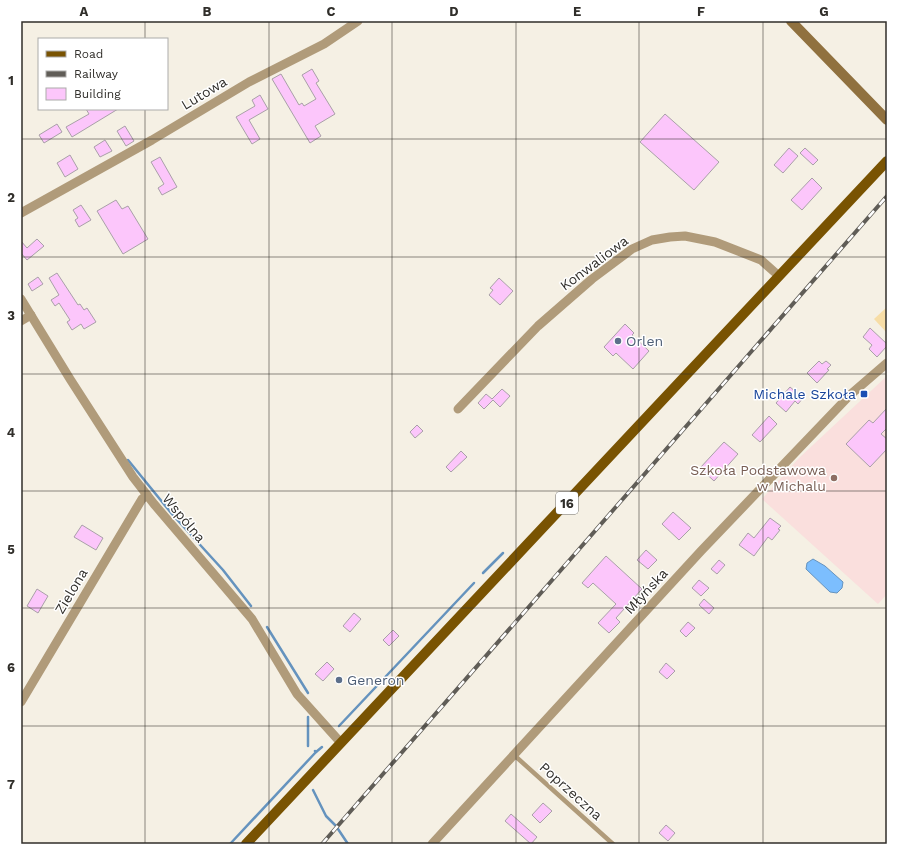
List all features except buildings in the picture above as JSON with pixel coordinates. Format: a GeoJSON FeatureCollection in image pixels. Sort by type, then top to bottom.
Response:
{"type":"FeatureCollection","features":[{"type":"Feature","properties":{"kind":"main road"},"geometry":{"type":"LineString","coordinates":[[791,21],[887,120]]}},
{"type":"Feature","properties":{"kind":"main road","name":"16"},"geometry":{"type":"LineString","coordinates":[[246,844],[887,161]]}},
{"type":"Feature","properties":{"kind":"street","name":"Lutowa"},"geometry":{"type":"LineString","coordinates":[[21,213],[158,136],[249,82],[324,44],[358,21]]}},
{"type":"Feature","properties":{"kind":"street","name":"Konwaliowa"},"geometry":{"type":"LineString","coordinates":[[458,409],[538,326],[592,279],[632,249],[645,243],[670,237],[685,236],[715,242],[761,260],[779,276]]}},
{"type":"Feature","properties":{"kind":"street","name":"Wspólna"},"geometry":{"type":"LineString","coordinates":[[21,299],[111,443],[147,495],[252,619],[297,694],[341,744]]}},
{"type":"Feature","properties":{"kind":"street"},"geometry":{"type":"LineString","coordinates":[[21,321],[31,315]]}},
{"type":"Feature","properties":{"kind":"street","name":"Młyńska"},"geometry":{"type":"LineString","coordinates":[[432,844],[701,551],[850,395],[887,363]]}},
{"type":"Feature","properties":{"kind":"street","name":"Zielona"},"geometry":{"type":"LineString","coordinates":[[21,702],[142,499],[147,495]]}},
{"type":"Feature","properties":{"kind":"lane","name":"Poprzeczna"},"geometry":{"type":"LineString","coordinates":[[514,755],[613,844]]}},
{"type":"Feature","properties":{"kind":"shaded area"},"geometry":{"type":"Polygon","coordinates":[[[887,307],[887,333],[874,319],[887,307]]]}},
{"type":"Feature","properties":{"kind":"shaded area","name":"Szkoła Podstawowa w Michalu"},"geometry":{"type":"Polygon","coordinates":[[[887,376],[887,594],[878,604],[762,499],[799,458],[887,376]]]}},
{"type":"Feature","properties":{"kind":"water"},"geometry":{"type":"Polygon","coordinates":[[[813,559],[825,566],[843,582],[842,588],[837,593],[830,592],[806,569],[807,563],[813,559]]]}},
{"type":"Feature","properties":{"kind":"waterway"},"geometry":{"type":"LineString","coordinates":[[128,460],[172,514],[223,570],[251,606]]}},
{"type":"Feature","properties":{"kind":"waterway"},"geometry":{"type":"LineString","coordinates":[[483,573],[503,553]]}},
{"type":"Feature","properties":{"kind":"waterway"},"geometry":{"type":"LineString","coordinates":[[339,726],[474,583]]}},
{"type":"Feature","properties":{"kind":"waterway"},"geometry":{"type":"LineString","coordinates":[[267,627],[308,693]]}},
{"type":"Feature","properties":{"kind":"waterway"},"geometry":{"type":"LineString","coordinates":[[308,717],[308,746]]}},
{"type":"Feature","properties":{"kind":"waterway"},"geometry":{"type":"LineString","coordinates":[[316,752],[322,747]]}},
{"type":"Feature","properties":{"kind":"waterway"},"geometry":{"type":"LineString","coordinates":[[230,844],[316,752],[315,751]]}},
{"type":"Feature","properties":{"kind":"waterway"},"geometry":{"type":"LineString","coordinates":[[313,790],[326,816],[336,826],[348,844]]}},
{"type":"Feature","properties":{"kind":"railway"},"geometry":{"type":"LineString","coordinates":[[322,844],[887,196]]}},
{"type":"Feature","properties":{"kind":"place","name":"Orlen"},"geometry":{"type":"Point","coordinates":[618,341]}},
{"type":"Feature","properties":{"kind":"place","name":"Michale Szkoła"},"geometry":{"type":"Point","coordinates":[864,394]}},
{"type":"Feature","properties":{"kind":"place","name":"Szkoła Podstawowa w Michalu"},"geometry":{"type":"Point","coordinates":[834,478]}},
{"type":"Feature","properties":{"kind":"place","name":"Generon"},"geometry":{"type":"Point","coordinates":[339,680]}}]}
